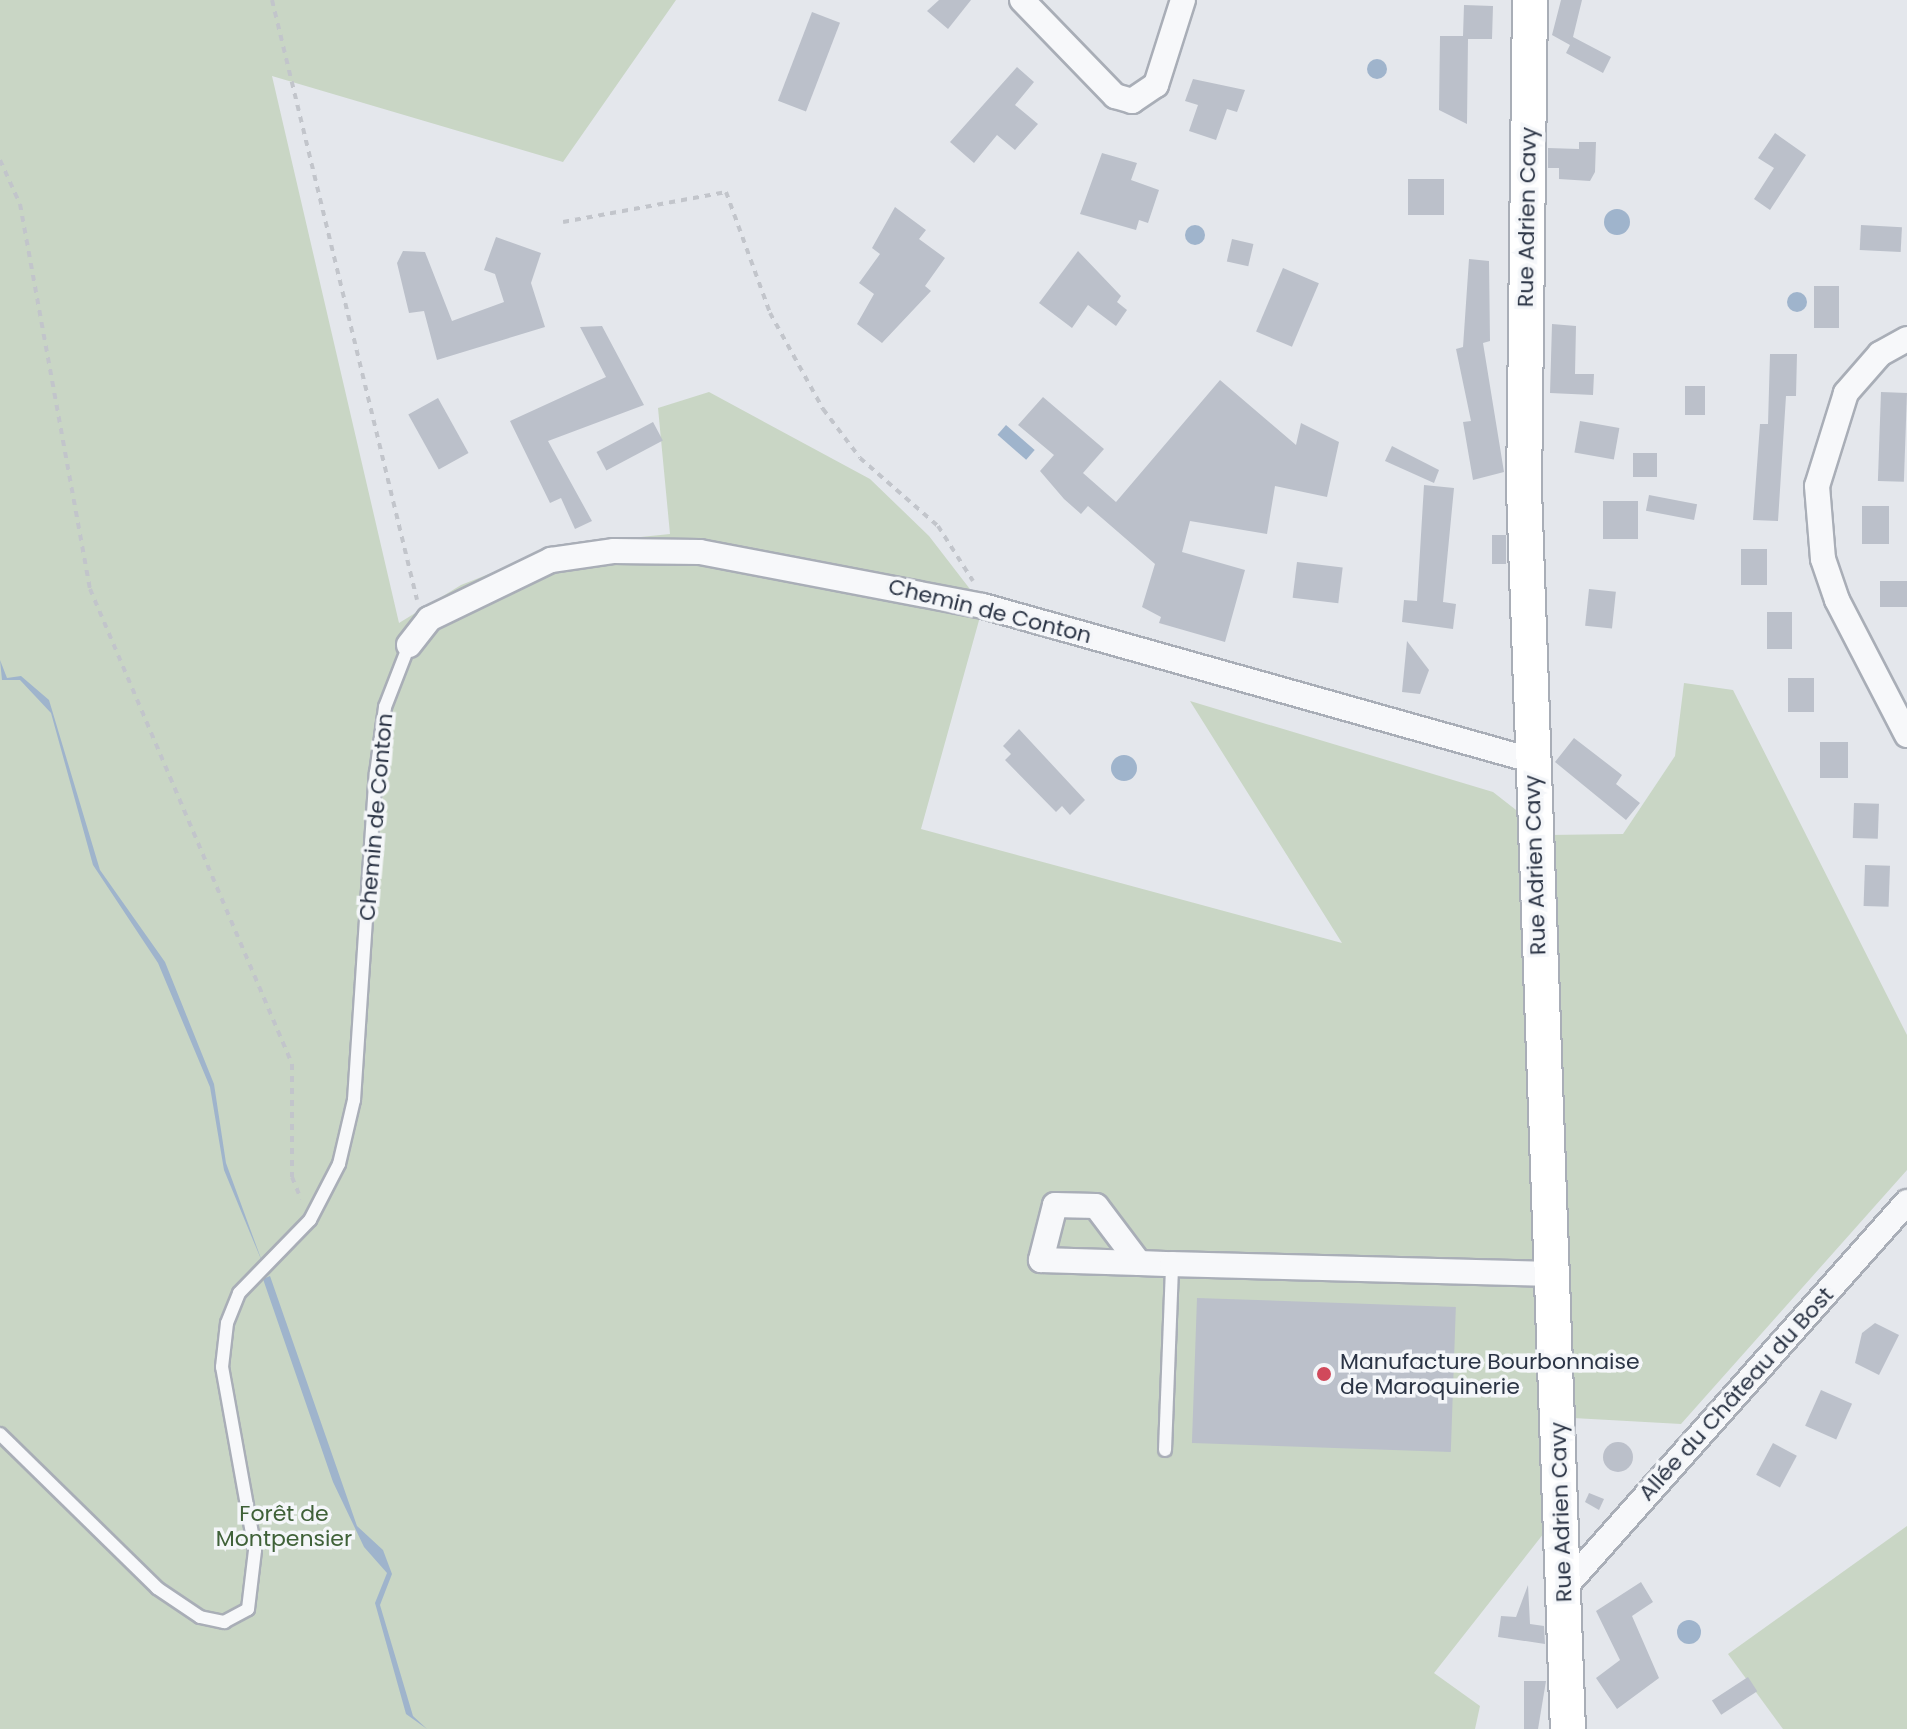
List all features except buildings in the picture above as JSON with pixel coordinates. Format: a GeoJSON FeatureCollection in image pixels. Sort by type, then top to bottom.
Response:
{"type":"FeatureCollection","features":[{"type":"Feature","properties":{"kind":"main road","name":"Rue Adrien Cavy"},"geometry":{"type":"LineString","coordinates":[[1530,0],[1524,490],[1531,760],[1565,1587],[1568,1729]]}},
{"type":"Feature","properties":{"kind":"street"},"geometry":{"type":"LineString","coordinates":[[1022,0],[1115,96],[1132,101],[1156,85],[1183,0]]}},
{"type":"Feature","properties":{"kind":"street"},"geometry":{"type":"LineString","coordinates":[[1907,339],[1880,354],[1846,393],[1824,447],[1817,519],[1837,600],[1907,735]]}},
{"type":"Feature","properties":{"kind":"street","name":"Chemin de Conton"},"geometry":{"type":"LineString","coordinates":[[409,645],[429,619],[551,560],[614,551],[771,560],[983,606],[1531,760]]}},
{"type":"Feature","properties":{"kind":"street","name":"Allée du Château du Bost"},"geometry":{"type":"LineString","coordinates":[[1565,1587],[1907,1202]]}},
{"type":"Feature","properties":{"kind":"street"},"geometry":{"type":"LineString","coordinates":[[1139,1263],[1550,1274]]}},
{"type":"Feature","properties":{"kind":"lane","name":"Chemin de Conton"},"geometry":{"type":"LineString","coordinates":[[0,1434],[157,1588],[200,1617],[238,1619],[248,1609],[255,1550],[222,1367],[227,1323],[239,1293],[310,1220],[339,1164],[354,1100],[376,773],[385,707],[409,645]]}},
{"type":"Feature","properties":{"kind":"lane"},"geometry":{"type":"LineString","coordinates":[[1165,1450],[1172,1264]]}},
{"type":"Feature","properties":{"kind":"path"},"geometry":{"type":"LineString","coordinates":[[272,0],[418,602],[429,619]]}},
{"type":"Feature","properties":{"kind":"path"},"geometry":{"type":"LineString","coordinates":[[0,160],[20,204],[90,589],[292,1064],[292,1177],[310,1220]]}},
{"type":"Feature","properties":{"kind":"path"},"geometry":{"type":"LineString","coordinates":[[563,222],[726,192],[770,313],[823,409],[860,458],[938,526],[968,567],[983,606]]}},
{"type":"Feature","properties":{"kind":"green space","name":"Forêt de Montpensier"},"geometry":{"type":"Polygon","coordinates":[[[0,0],[676,0],[563,162],[272,76],[399,623],[461,585],[563,545],[670,534],[658,408],[709,392],[870,479],[929,536],[983,606],[921,829],[1342,943],[1190,701],[1493,792],[1548,835],[1623,834],[1675,756],[1684,683],[1733,690],[1907,1035],[1907,1170],[1681,1424],[1573,1418],[1577,1491],[1434,1673],[1480,1706],[1475,1729],[0,1729],[0,0]]]}},
{"type":"Feature","properties":{"kind":"green space"},"geometry":{"type":"Polygon","coordinates":[[[1907,1526],[1907,1729],[1783,1729],[1728,1654],[1907,1526]]]}},
{"type":"Feature","properties":{"kind":"water"},"geometry":{"type":"Polygon","coordinates":[[[1377,59],[1384,62],[1387,69],[1384,76],[1377,79],[1370,76],[1367,69],[1370,62],[1377,59]]]}},
{"type":"Feature","properties":{"kind":"water"},"geometry":{"type":"Polygon","coordinates":[[[1617,209],[1626,213],[1630,222],[1626,231],[1617,235],[1608,231],[1604,222],[1608,213],[1617,209]]]}},
{"type":"Feature","properties":{"kind":"water"},"geometry":{"type":"Polygon","coordinates":[[[1191,225],[1199,225],[1205,235],[1199,245],[1191,245],[1185,239],[1185,231],[1191,225]]]}},
{"type":"Feature","properties":{"kind":"water"},"geometry":{"type":"Polygon","coordinates":[[[1793,292],[1801,292],[1807,302],[1801,312],[1793,312],[1787,306],[1787,298],[1793,292]]]}},
{"type":"Feature","properties":{"kind":"water"},"geometry":{"type":"Polygon","coordinates":[[[1006,425],[1035,450],[1026,460],[997,435],[1006,425]]]}},
{"type":"Feature","properties":{"kind":"water"},"geometry":{"type":"Polygon","coordinates":[[[0,660],[7,678],[21,676],[49,700],[100,870],[165,962],[214,1084],[226,1163],[263,1264],[224,1170],[210,1087],[158,963],[93,865],[51,713],[20,680],[2,680],[0,660]]]}},
{"type":"Feature","properties":{"kind":"water"},"geometry":{"type":"Polygon","coordinates":[[[1124,755],[1133,759],[1137,768],[1133,777],[1124,781],[1115,777],[1111,768],[1115,759],[1124,755]]]}},
{"type":"Feature","properties":{"kind":"water"},"geometry":{"type":"Polygon","coordinates":[[[270,1276],[357,1526],[383,1550],[392,1574],[380,1605],[413,1716],[427,1729],[406,1714],[375,1603],[387,1573],[364,1547],[333,1482],[263,1279],[270,1276]]]}},
{"type":"Feature","properties":{"kind":"water"},"geometry":{"type":"Polygon","coordinates":[[[1689,1620],[1697,1624],[1701,1632],[1697,1640],[1689,1644],[1681,1640],[1677,1632],[1681,1624],[1689,1620]]]}},
{"type":"Feature","properties":{"kind":"place","name":"Manufacture Bourbonnaise de Maroquinerie"},"geometry":{"type":"Point","coordinates":[1324,1374]}}]}
